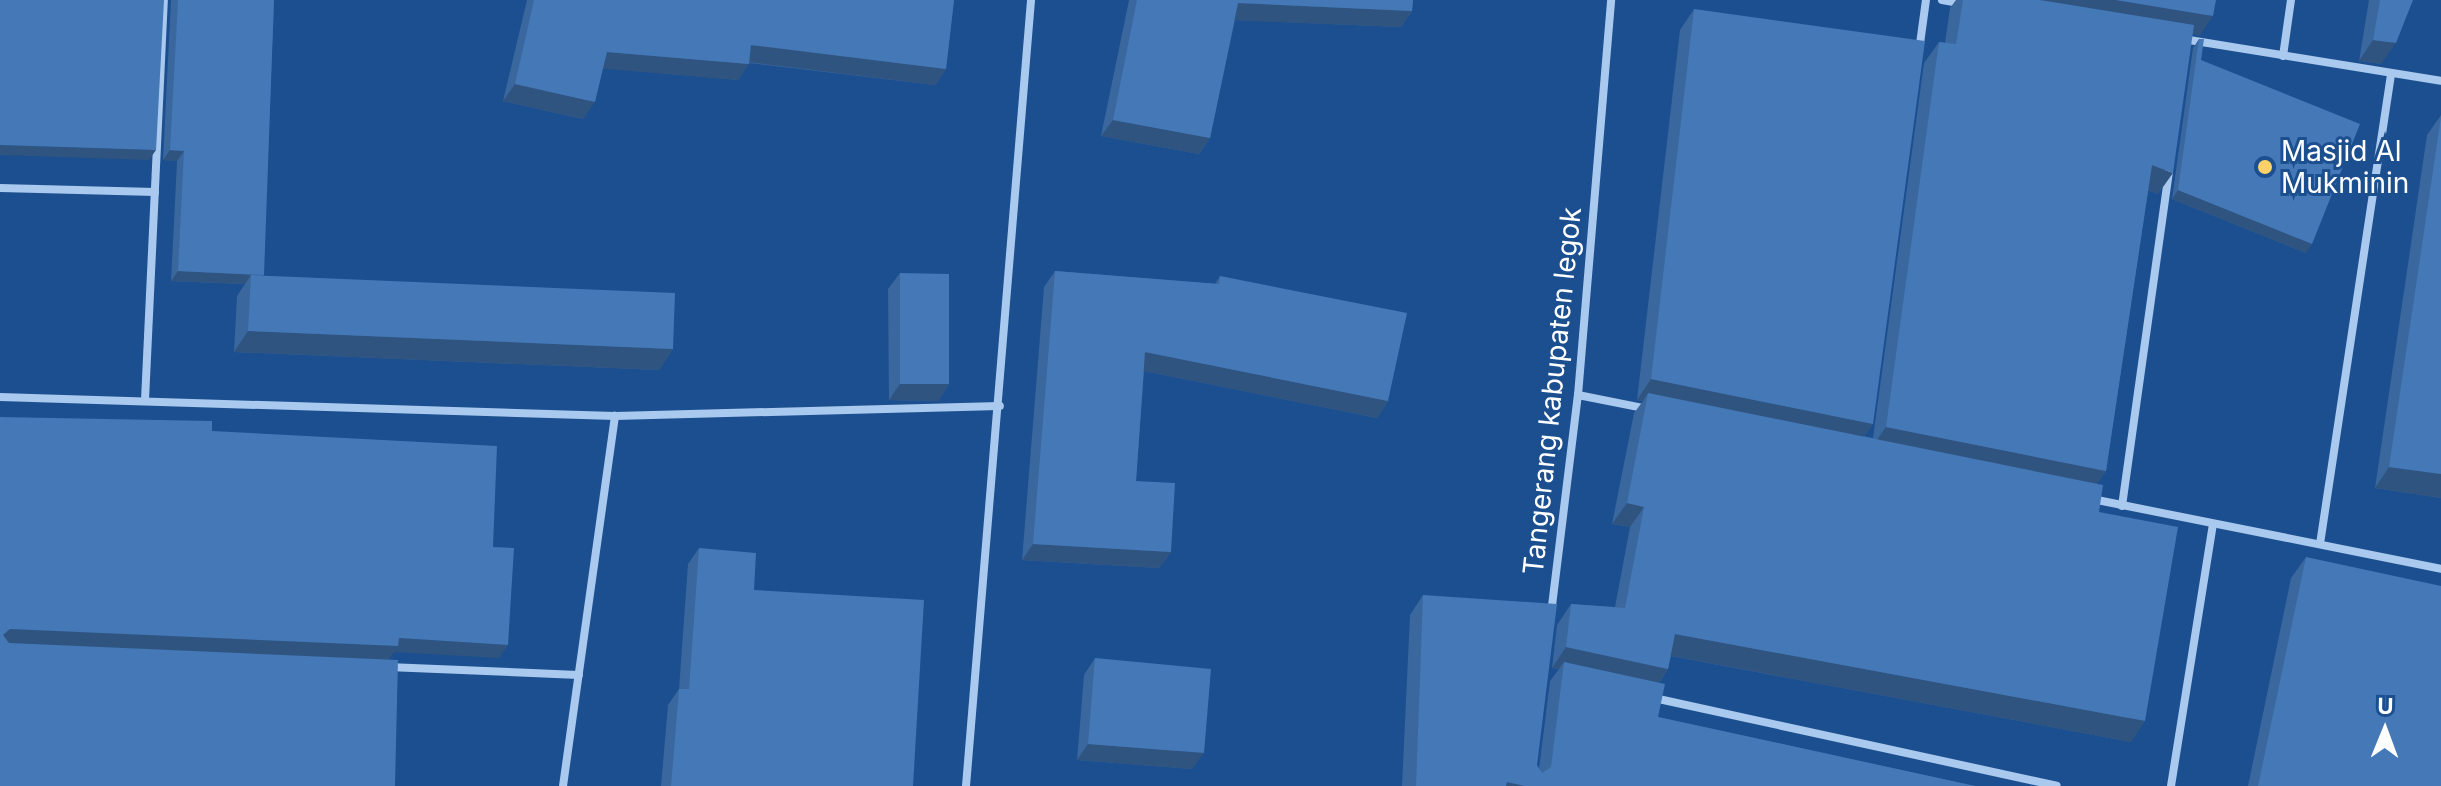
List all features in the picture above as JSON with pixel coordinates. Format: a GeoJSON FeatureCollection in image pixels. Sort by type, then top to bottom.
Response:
{"type":"FeatureCollection","features":[{"type":"Feature","properties":{"kind":"street"},"geometry":{"type":"LineString","coordinates":[[145,400],[164,0]]}},
{"type":"Feature","properties":{"kind":"street"},"geometry":{"type":"LineString","coordinates":[[966,786],[1000,406],[1031,0]]}},
{"type":"Feature","properties":{"kind":"street","name":"Tangerang kabupaten legok"},"geometry":{"type":"LineString","coordinates":[[1550,627],[1578,395],[1611,0]]}},
{"type":"Feature","properties":{"kind":"street"},"geometry":{"type":"LineString","coordinates":[[1917,63],[1926,0]]}},
{"type":"Feature","properties":{"kind":"street"},"geometry":{"type":"LineString","coordinates":[[1942,0],[1972,5]]}},
{"type":"Feature","properties":{"kind":"street"},"geometry":{"type":"LineString","coordinates":[[2283,56],[2291,0]]}},
{"type":"Feature","properties":{"kind":"street"},"geometry":{"type":"LineString","coordinates":[[2172,37],[2441,81]]}},
{"type":"Feature","properties":{"kind":"street"},"geometry":{"type":"LineString","coordinates":[[2185,55],[2187,40]]}},
{"type":"Feature","properties":{"kind":"street"},"geometry":{"type":"LineString","coordinates":[[2320,544],[2391,73]]}},
{"type":"Feature","properties":{"kind":"street"},"geometry":{"type":"LineString","coordinates":[[2122,506],[2170,164]]}},
{"type":"Feature","properties":{"kind":"street"},"geometry":{"type":"LineString","coordinates":[[0,188],[155,192]]}},
{"type":"Feature","properties":{"kind":"street"},"geometry":{"type":"LineString","coordinates":[[1578,395],[1653,410]]}},
{"type":"Feature","properties":{"kind":"street"},"geometry":{"type":"LineString","coordinates":[[0,397],[615,416],[1000,406]]}},
{"type":"Feature","properties":{"kind":"street"},"geometry":{"type":"LineString","coordinates":[[563,786],[615,416]]}},
{"type":"Feature","properties":{"kind":"street"},"geometry":{"type":"LineString","coordinates":[[2077,496],[2441,569]]}},
{"type":"Feature","properties":{"kind":"street"},"geometry":{"type":"LineString","coordinates":[[2171,786],[2213,524]]}},
{"type":"Feature","properties":{"kind":"street"},"geometry":{"type":"LineString","coordinates":[[375,667],[579,675]]}},
{"type":"Feature","properties":{"kind":"street"},"geometry":{"type":"LineString","coordinates":[[1637,694],[2057,786]]}},
{"type":"Feature","properties":{"kind":"building"},"geometry":{"type":"Polygon","coordinates":[[[0,0],[164,0],[156,150],[0,145],[0,0]]]}},
{"type":"Feature","properties":{"kind":"building"},"geometry":{"type":"Polygon","coordinates":[[[178,0],[274,0],[264,275],[178,271],[184,151],[170,150],[178,0]]]}},
{"type":"Feature","properties":{"kind":"building"},"geometry":{"type":"Polygon","coordinates":[[[534,0],[954,0],[946,69],[751,45],[749,64],[607,52],[595,102],[515,84],[534,0]]]}},
{"type":"Feature","properties":{"kind":"building"},"geometry":{"type":"Polygon","coordinates":[[[1137,0],[1413,0],[1412,11],[1238,3],[1210,138],[1113,120],[1137,0]]]}},
{"type":"Feature","properties":{"kind":"building"},"geometry":{"type":"Polygon","coordinates":[[[1963,0],[2040,0],[2194,25],[2173,173],[2152,165],[2106,471],[1886,427],[1939,42],[1956,44],[1963,0]]]}},
{"type":"Feature","properties":{"kind":"building"},"geometry":{"type":"Polygon","coordinates":[[[2116,0],[2216,0],[2213,16],[2116,0]]]}},
{"type":"Feature","properties":{"kind":"building"},"geometry":{"type":"Polygon","coordinates":[[[2380,0],[2413,0],[2396,43],[2373,40],[2380,0]]]}},
{"type":"Feature","properties":{"kind":"building"},"geometry":{"type":"Polygon","coordinates":[[[1694,9],[1925,41],[1873,424],[1651,379],[1694,9]]]}},
{"type":"Feature","properties":{"kind":"building","name":"Masjid Al Mukminin"},"geometry":{"type":"Polygon","coordinates":[[[2199,39],[2204,39],[2201,60],[2360,124],[2312,244],[2178,190],[2199,39]]]}},
{"type":"Feature","properties":{"kind":"building"},"geometry":{"type":"Polygon","coordinates":[[[2441,117],[2441,474],[2389,467],[2441,117]]]}},
{"type":"Feature","properties":{"kind":"building"},"geometry":{"type":"Polygon","coordinates":[[[1055,271],[1219,284],[1220,276],[1407,313],[1388,401],[1145,352],[1136,481],[1175,483],[1171,552],[1033,544],[1055,271]]]}},
{"type":"Feature","properties":{"kind":"building"},"geometry":{"type":"Polygon","coordinates":[[[900,273],[949,274],[949,384],[900,384],[900,273]]]}},
{"type":"Feature","properties":{"kind":"building"},"geometry":{"type":"Polygon","coordinates":[[[251,275],[675,293],[673,349],[248,331],[251,275]]]}},
{"type":"Feature","properties":{"kind":"building"},"geometry":{"type":"Polygon","coordinates":[[[1648,393],[2103,485],[2099,512],[2178,527],[2145,721],[1675,634],[1668,669],[1566,647],[1571,604],[1625,608],[1644,507],[1627,503],[1648,393]]]}},
{"type":"Feature","properties":{"kind":"building"},"geometry":{"type":"Polygon","coordinates":[[[0,417],[212,421],[212,431],[497,446],[493,547],[514,548],[508,645],[399,638],[398,646],[10,629],[3,635],[9,643],[398,660],[395,786],[0,786],[0,417]]]}},
{"type":"Feature","properties":{"kind":"building"},"geometry":{"type":"Polygon","coordinates":[[[699,548],[756,553],[754,590],[924,600],[913,786],[671,786],[679,689],[689,689],[699,548]]]}},
{"type":"Feature","properties":{"kind":"building"},"geometry":{"type":"Polygon","coordinates":[[[2306,557],[2441,586],[2441,786],[2258,786],[2306,557]]]}},
{"type":"Feature","properties":{"kind":"building"},"geometry":{"type":"Polygon","coordinates":[[[1423,595],[1557,604],[1537,765],[1542,773],[1551,767],[1564,662],[1665,684],[1658,717],[1975,786],[1525,786],[1507,782],[1506,786],[1416,786],[1423,595]]]}},
{"type":"Feature","properties":{"kind":"building"},"geometry":{"type":"Polygon","coordinates":[[[1095,658],[1211,669],[1204,753],[1088,744],[1095,658]]]}},
{"type":"Feature","properties":{"kind":"place","name":"Masjid Al Mukminin"},"geometry":{"type":"Point","coordinates":[2265,167]}}]}
